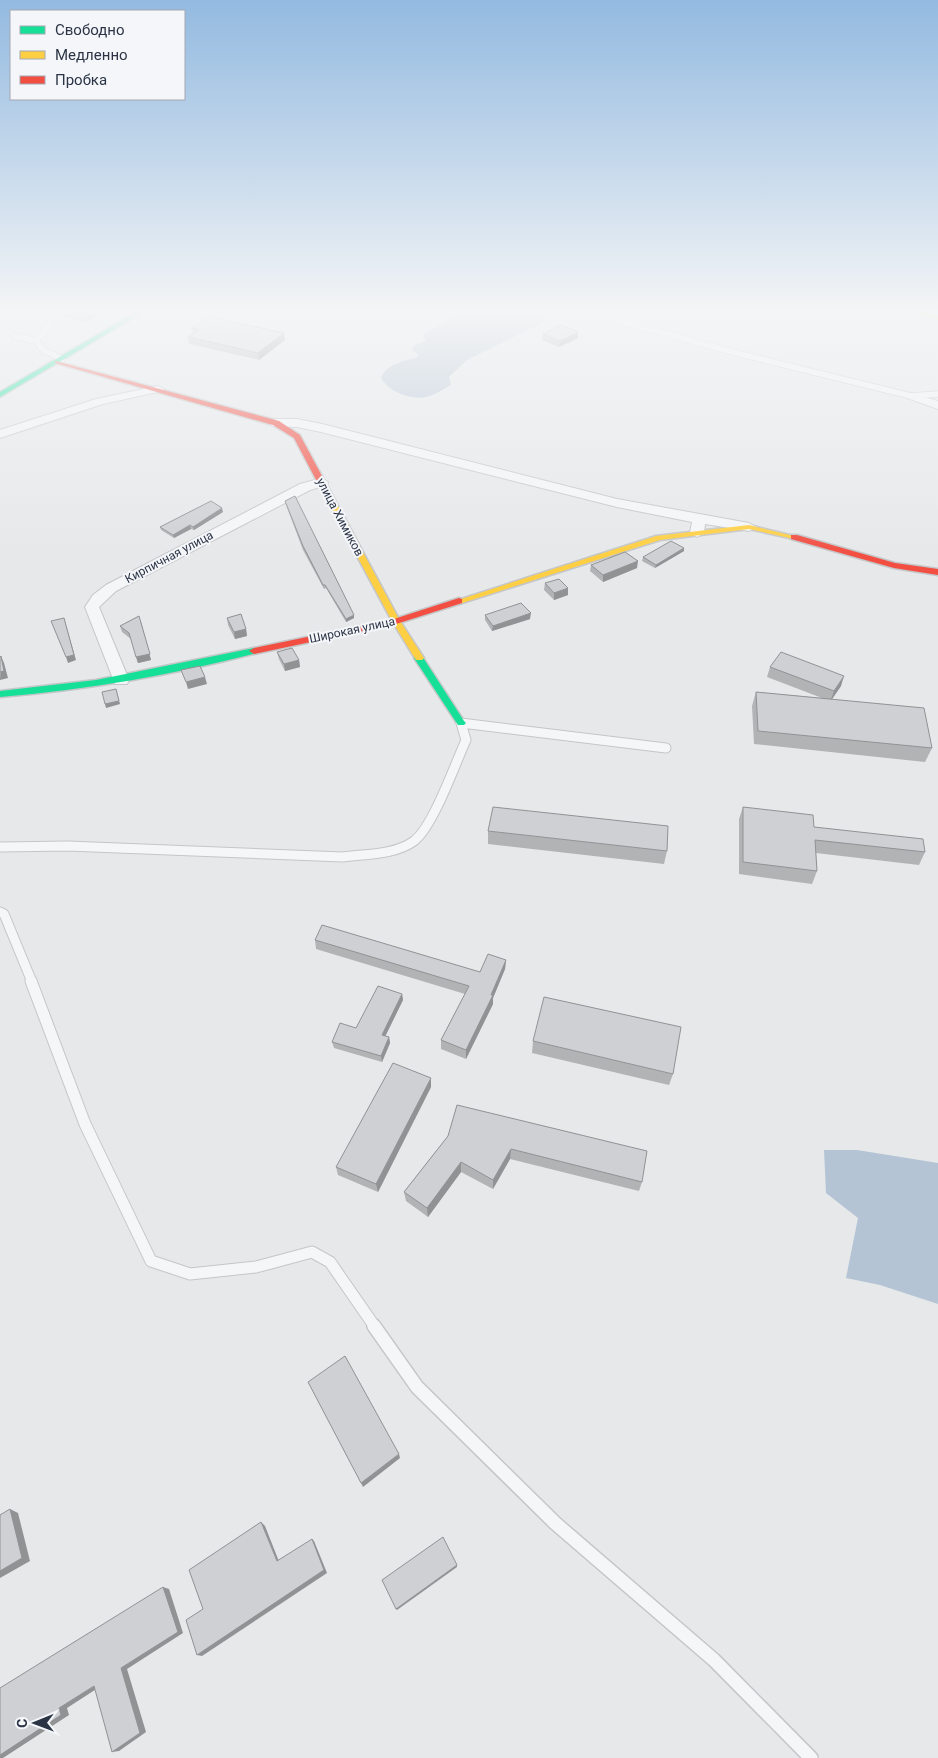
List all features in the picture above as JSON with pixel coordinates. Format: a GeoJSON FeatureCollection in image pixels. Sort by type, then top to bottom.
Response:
{"type":"FeatureCollection","features":[{"type":"Feature","properties":{"kind":"street"},"geometry":{"type":"LineString","coordinates":[[0,434],[100,401],[148,391]]}},
{"type":"Feature","properties":{"kind":"street","name":"улица Химиков"},"geometry":{"type":"LineString","coordinates":[[165,391],[276,423],[297,437],[396,621],[461,723]]}},
{"type":"Feature","properties":{"kind":"street"},"geometry":{"type":"LineString","coordinates":[[911,396],[938,405]]}},
{"type":"Feature","properties":{"kind":"street"},"geometry":{"type":"LineString","coordinates":[[276,423],[297,423],[322,428],[617,503],[749,527]]}},
{"type":"Feature","properties":{"kind":"street","name":"Кирпичная улица"},"geometry":{"type":"LineString","coordinates":[[121,680],[92,607],[98,598],[111,588],[214,533],[305,487],[322,482]]}},
{"type":"Feature","properties":{"kind":"street"},"geometry":{"type":"LineString","coordinates":[[697,533],[699,519]]}},
{"type":"Feature","properties":{"kind":"street","name":"Широкая улица"},"geometry":{"type":"LineString","coordinates":[[0,694],[46,691],[121,680],[396,621],[659,538],[697,533],[749,527],[788,535],[894,565],[938,572]]}},
{"type":"Feature","properties":{"kind":"lane"},"geometry":{"type":"LineString","coordinates":[[891,391],[911,396],[938,394]]}},
{"type":"Feature","properties":{"kind":"lane"},"geometry":{"type":"LineString","coordinates":[[0,847],[68,846],[343,857],[386,852],[413,842],[426,829],[466,740],[461,723],[666,748]]}},
{"type":"Feature","properties":{"kind":"lane"},"geometry":{"type":"LineString","coordinates":[[0,912],[4,914],[17,942],[85,1124],[151,1261],[190,1274],[256,1267],[312,1252],[330,1262],[418,1387],[555,1523],[714,1660],[811,1758]]}},
{"type":"Feature","properties":{"kind":"water"},"geometry":{"type":"Polygon","coordinates":[[[395,391],[440,391],[420,398],[395,391]]]}},
{"type":"Feature","properties":{"kind":"water"},"geometry":{"type":"Polygon","coordinates":[[[824,1150],[857,1150],[938,1163],[938,1304],[880,1285],[846,1278],[858,1218],[826,1193],[824,1150]]]}},
{"type":"Feature","properties":{"kind":"building"},"geometry":{"type":"Polygon","coordinates":[[[295,496],[354,615],[346,619],[325,585],[323,585],[303,546],[285,501],[295,496]]]}},
{"type":"Feature","properties":{"kind":"building"},"geometry":{"type":"Polygon","coordinates":[[[211,501],[222,508],[193,527],[190,525],[173,535],[160,527],[211,501]]]}},
{"type":"Feature","properties":{"kind":"building"},"geometry":{"type":"Polygon","coordinates":[[[671,541],[684,548],[656,565],[643,557],[671,541]]]}},
{"type":"Feature","properties":{"kind":"building"},"geometry":{"type":"Polygon","coordinates":[[[625,552],[638,561],[603,575],[591,565],[625,552]]]}},
{"type":"Feature","properties":{"kind":"building"},"geometry":{"type":"Polygon","coordinates":[[[559,579],[568,588],[554,593],[545,583],[559,579]]]}},
{"type":"Feature","properties":{"kind":"building"},"geometry":{"type":"Polygon","coordinates":[[[521,603],[531,613],[493,626],[485,615],[521,603]]]}},
{"type":"Feature","properties":{"kind":"building"},"geometry":{"type":"Polygon","coordinates":[[[241,614],[246,629],[234,632],[227,618],[241,614]]]}},
{"type":"Feature","properties":{"kind":"building"},"geometry":{"type":"Polygon","coordinates":[[[139,616],[150,654],[136,657],[129,633],[120,626],[139,616]]]}},
{"type":"Feature","properties":{"kind":"building"},"geometry":{"type":"Polygon","coordinates":[[[64,618],[74,655],[66,657],[51,621],[64,618]]]}},
{"type":"Feature","properties":{"kind":"building"},"geometry":{"type":"Polygon","coordinates":[[[292,648],[299,660],[284,664],[277,652],[292,648]]]}},
{"type":"Feature","properties":{"kind":"building"},"geometry":{"type":"Polygon","coordinates":[[[781,652],[844,676],[834,691],[770,667],[781,652]]]}},
{"type":"Feature","properties":{"kind":"building"},"geometry":{"type":"Polygon","coordinates":[[[0,657],[4,671],[0,672],[0,657]]]}},
{"type":"Feature","properties":{"kind":"building"},"geometry":{"type":"Polygon","coordinates":[[[200,666],[205,677],[186,682],[181,670],[200,666]]]}},
{"type":"Feature","properties":{"kind":"building"},"geometry":{"type":"Polygon","coordinates":[[[116,689],[119,701],[105,704],[102,692],[116,689]]]}},
{"type":"Feature","properties":{"kind":"building"},"geometry":{"type":"Polygon","coordinates":[[[756,692],[924,708],[932,748],[758,731],[756,692]]]}},
{"type":"Feature","properties":{"kind":"building"},"geometry":{"type":"Polygon","coordinates":[[[493,807],[668,826],[667,851],[488,831],[493,807]]]}},
{"type":"Feature","properties":{"kind":"building"},"geometry":{"type":"Polygon","coordinates":[[[743,807],[813,815],[814,827],[923,839],[925,852],[815,840],[817,871],[743,862],[743,807]]]}},
{"type":"Feature","properties":{"kind":"building"},"geometry":{"type":"Polygon","coordinates":[[[322,925],[480,972],[488,954],[506,960],[491,995],[493,995],[466,1050],[441,1040],[469,986],[315,940],[322,925]]]}},
{"type":"Feature","properties":{"kind":"building"},"geometry":{"type":"Polygon","coordinates":[[[378,986],[402,994],[382,1035],[389,1037],[381,1056],[332,1042],[340,1023],[356,1028],[378,986]]]}},
{"type":"Feature","properties":{"kind":"building"},"geometry":{"type":"Polygon","coordinates":[[[544,997],[681,1027],[673,1074],[533,1041],[544,997]]]}},
{"type":"Feature","properties":{"kind":"building"},"geometry":{"type":"Polygon","coordinates":[[[393,1063],[431,1078],[376,1184],[336,1167],[393,1063]]]}},
{"type":"Feature","properties":{"kind":"building"},"geometry":{"type":"Polygon","coordinates":[[[457,1105],[647,1151],[642,1182],[511,1149],[493,1180],[461,1162],[427,1208],[404,1192],[448,1136],[457,1105]]]}},
{"type":"Feature","properties":{"kind":"building"},"geometry":{"type":"Polygon","coordinates":[[[345,1356],[399,1454],[361,1483],[308,1382],[345,1356]]]}},
{"type":"Feature","properties":{"kind":"building"},"geometry":{"type":"Polygon","coordinates":[[[10,1509],[22,1558],[0,1571],[0,1515],[10,1509]]]}},
{"type":"Feature","properties":{"kind":"building"},"geometry":{"type":"Polygon","coordinates":[[[261,1522],[277,1561],[312,1539],[324,1570],[197,1655],[186,1620],[203,1609],[189,1570],[261,1522]]]}},
{"type":"Feature","properties":{"kind":"building"},"geometry":{"type":"Polygon","coordinates":[[[443,1537],[457,1565],[396,1609],[382,1580],[443,1537]]]}},
{"type":"Feature","properties":{"kind":"building"},"geometry":{"type":"Polygon","coordinates":[[[163,1587],[178,1632],[121,1668],[140,1733],[112,1752],[94,1686],[59,1708],[61,1715],[0,1755],[0,1688],[163,1587]]]}},
{"type":"Feature","properties":{"kind":"traffic: fast"},"geometry":{"type":"LineString","coordinates":[[0,395],[7,391]]}},
{"type":"Feature","properties":{"kind":"traffic: fast"},"geometry":{"type":"LineString","coordinates":[[0,694],[96,683],[254,651]]}},
{"type":"Feature","properties":{"kind":"traffic: fast"},"geometry":{"type":"LineString","coordinates":[[419,658],[461,723]]}},
{"type":"Feature","properties":{"kind":"traffic: slow"},"geometry":{"type":"LineString","coordinates":[[326,491],[396,621],[419,658]]}},
{"type":"Feature","properties":{"kind":"traffic: slow"},"geometry":{"type":"LineString","coordinates":[[459,601],[659,538],[749,527],[794,537]]}},
{"type":"Feature","properties":{"kind":"traffic: jam"},"geometry":{"type":"LineString","coordinates":[[161,391],[276,423],[297,437],[326,491]]}},
{"type":"Feature","properties":{"kind":"traffic: jam"},"geometry":{"type":"LineString","coordinates":[[794,537],[894,565],[938,572]]}},
{"type":"Feature","properties":{"kind":"traffic: jam"},"geometry":{"type":"LineString","coordinates":[[254,651],[396,621],[459,601]]}}]}
